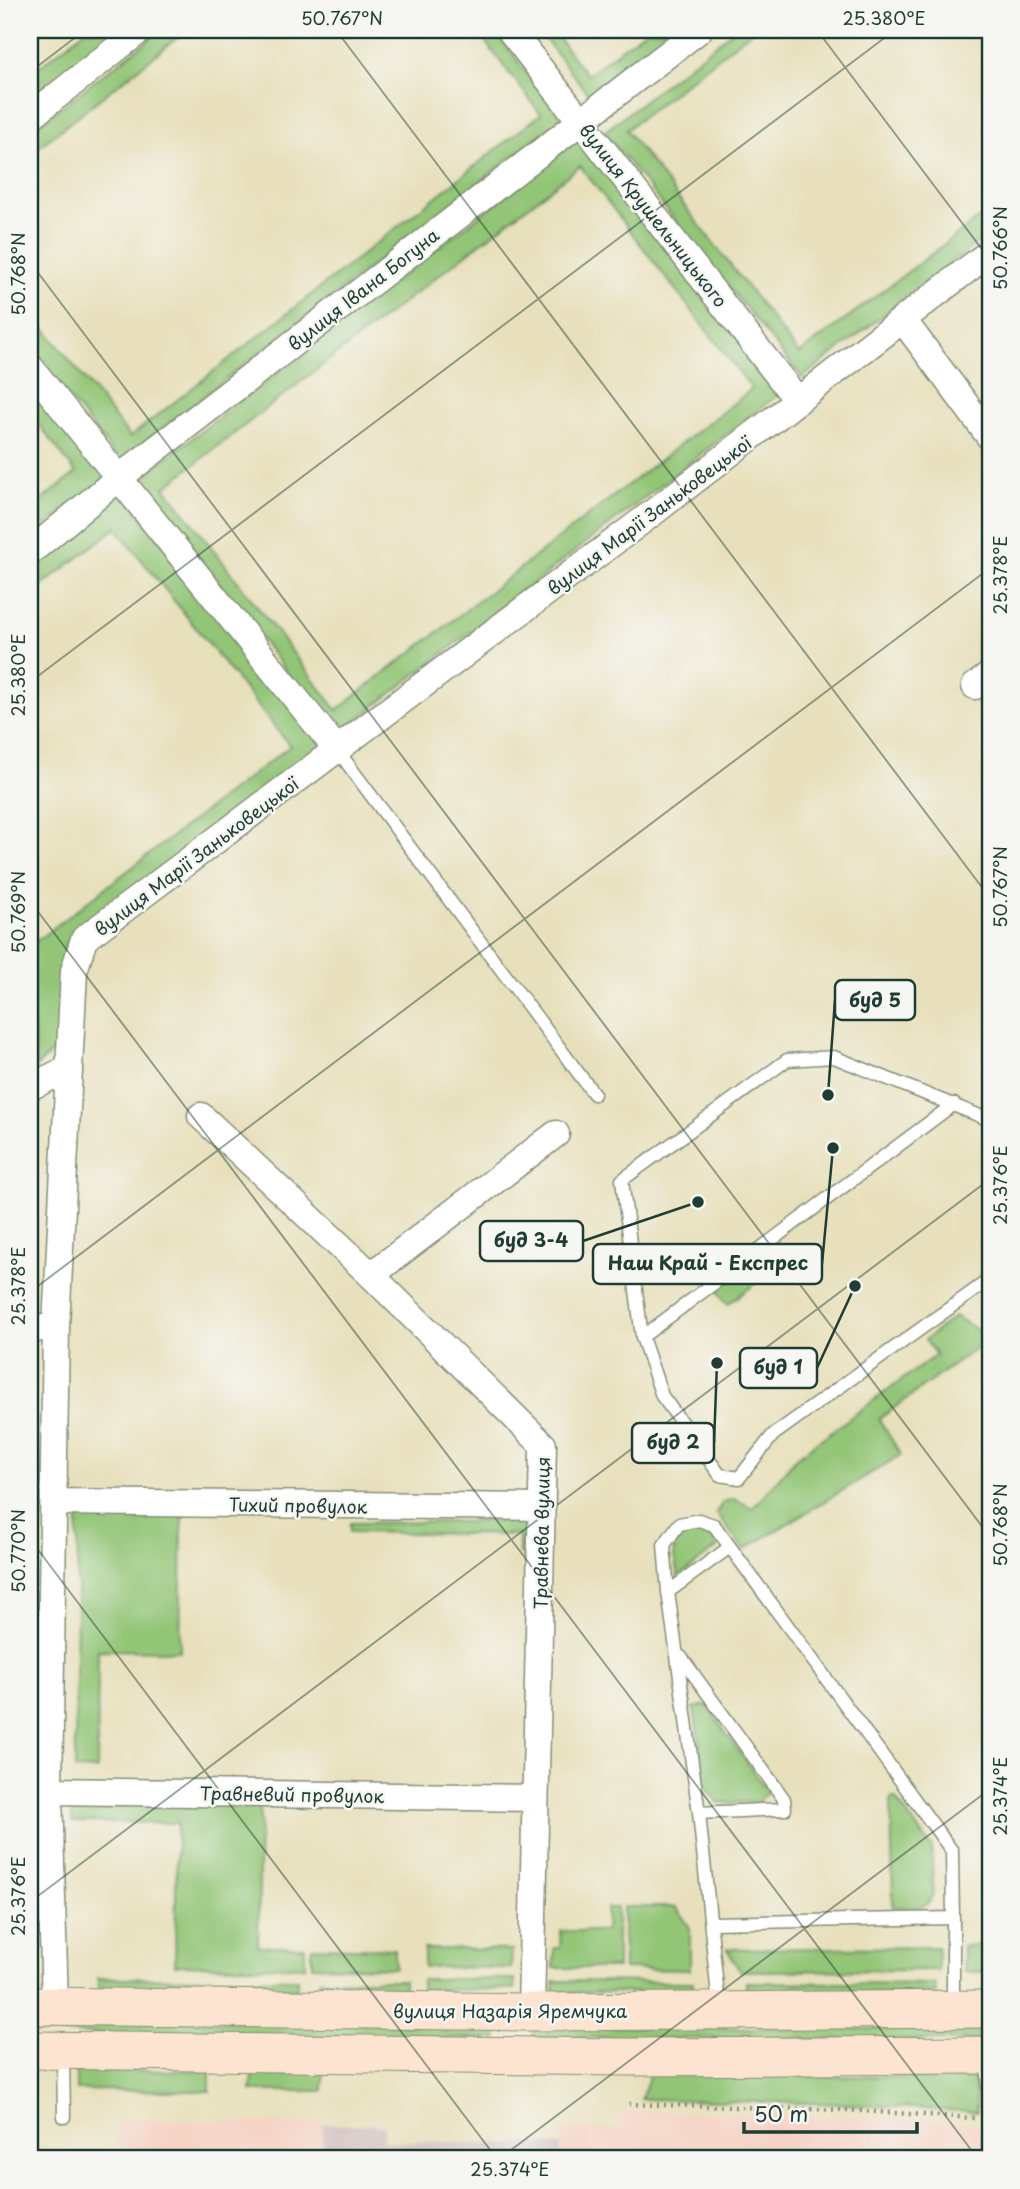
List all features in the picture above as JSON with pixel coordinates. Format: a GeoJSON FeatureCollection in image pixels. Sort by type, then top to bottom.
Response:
{"type":"FeatureCollection","features":[{"type":"Feature","properties":{"kind":"street"},"geometry":{"type":"LineString","coordinates":[[30,117],[140,30]]}},
{"type":"Feature","properties":{"kind":"street","name":"вулиця Крушельницького"},"geometry":{"type":"LineString","coordinates":[[510,30],[798,401]]}},
{"type":"Feature","properties":{"kind":"street","name":"вулиця Івана Богуна"},"geometry":{"type":"LineString","coordinates":[[30,552],[120,477],[699,30]]}},
{"type":"Feature","properties":{"kind":"street","name":"вулиця Марії Заньковецької"},"geometry":{"type":"LineString","coordinates":[[42,2006],[49,1791],[56,1326],[74,971],[84,939],[338,751],[990,252]]}},
{"type":"Feature","properties":{"kind":"street"},"geometry":{"type":"LineString","coordinates":[[903,320],[990,437]]}},
{"type":"Feature","properties":{"kind":"street"},"geometry":{"type":"LineString","coordinates":[[30,367],[338,751]]}},
{"type":"Feature","properties":{"kind":"street"},"geometry":{"type":"LineString","coordinates":[[30,1087],[70,1068]]}},
{"type":"Feature","properties":{"kind":"street","name":"Травнева вулиця"},"geometry":{"type":"LineString","coordinates":[[201,1116],[371,1275],[543,1445],[535,1798],[521,2012]]}},
{"type":"Feature","properties":{"kind":"street"},"geometry":{"type":"LineString","coordinates":[[371,1275],[556,1134]]}},
{"type":"Feature","properties":{"kind":"street"},"geometry":{"type":"LineString","coordinates":[[30,1330],[56,1326]]}},
{"type":"Feature","properties":{"kind":"street","name":"Тихий провулок"},"geometry":{"type":"LineString","coordinates":[[54,1502],[542,1507]]}},
{"type":"Feature","properties":{"kind":"street","name":"Травневий провулок"},"geometry":{"type":"LineString","coordinates":[[49,1791],[535,1798]]}},
{"type":"Feature","properties":{"kind":"street","name":"вулиця Назарія Яремчука"},"geometry":{"type":"LineString","coordinates":[[42,2006],[521,2012],[990,2009]]}},
{"type":"Feature","properties":{"kind":"street"},"geometry":{"type":"LineString","coordinates":[[512,2055],[521,2012]]}},
{"type":"Feature","properties":{"kind":"street"},"geometry":{"type":"LineString","coordinates":[[46,2050],[512,2055],[989,2055]]}},
{"type":"Feature","properties":{"kind":"lane"},"geometry":{"type":"LineString","coordinates":[[338,751],[594,1094]]}},
{"type":"Feature","properties":{"kind":"lane"},"geometry":{"type":"LineString","coordinates":[[990,1120],[834,1057],[787,1060],[622,1180],[642,1337],[662,1396],[720,1475],[738,1478],[773,1435],[990,1279]]}},
{"type":"Feature","properties":{"kind":"lane"},"geometry":{"type":"LineString","coordinates":[[642,1337],[954,1104]]}},
{"type":"Feature","properties":{"kind":"lane"},"geometry":{"type":"LineString","coordinates":[[719,2009],[699,1813],[679,1654],[668,1592],[664,1545],[679,1524],[699,1520],[714,1525],[952,1851],[953,2010]]}},
{"type":"Feature","properties":{"kind":"lane"},"geometry":{"type":"LineString","coordinates":[[668,1592],[730,1546]]}},
{"type":"Feature","properties":{"kind":"lane"},"geometry":{"type":"LineString","coordinates":[[679,1654],[784,1799],[785,1809],[699,1813]]}},
{"type":"Feature","properties":{"kind":"lane"},"geometry":{"type":"LineString","coordinates":[[711,1923],[953,1918]]}},
{"type":"Feature","properties":{"kind":"lane"},"geometry":{"type":"LineString","coordinates":[[46,2050],[64,2117]]}},
{"type":"Feature","properties":{"kind":"lane"},"geometry":{"type":"LineString","coordinates":[[989,2055],[989,2159]]}},
{"type":"Feature","properties":{"kind":"path"},"geometry":{"type":"LineString","coordinates":[[629,2104],[846,2110],[989,2119]]}},
{"type":"Feature","properties":{"kind":"shaded area"},"geometry":{"type":"Polygon","coordinates":[[[618,2111],[846,2116],[990,2126],[990,2159],[561,2159],[562,2128],[623,2129],[618,2111]]]}},
{"type":"Feature","properties":{"kind":"shaded area"},"geometry":{"type":"Polygon","coordinates":[[[117,2119],[323,2124],[322,2159],[116,2159],[117,2119]]]}},
{"type":"Feature","properties":{"kind":"shaded area"},"geometry":{"type":"Polygon","coordinates":[[[323,2124],[384,2125],[384,2141],[561,2145],[561,2159],[322,2159],[323,2124]]]}},
{"type":"Feature","properties":{"kind":"green space"},"geometry":{"type":"Polygon","coordinates":[[[86,30],[118,30],[30,99],[30,74],[86,30]]]}},
{"type":"Feature","properties":{"kind":"green space"},"geometry":{"type":"Polygon","coordinates":[[[161,30],[187,30],[30,154],[30,131],[161,30]]]}},
{"type":"Feature","properties":{"kind":"green space"},"geometry":{"type":"Polygon","coordinates":[[[476,30],[494,30],[562,118],[120,461],[30,350],[30,310],[130,437],[541,114],[476,30]]]}},
{"type":"Feature","properties":{"kind":"green space"},"geometry":{"type":"Polygon","coordinates":[[[538,30],[552,30],[587,75],[646,30],[676,30],[590,96],[538,30]]]}},
{"type":"Feature","properties":{"kind":"green space"},"geometry":{"type":"Polygon","coordinates":[[[734,30],[753,30],[626,130],[799,354],[990,210],[990,233],[802,378],[604,132],[734,30]]]}},
{"type":"Feature","properties":{"kind":"green space"},"geometry":{"type":"Polygon","coordinates":[[[581,137],[780,393],[336,736],[138,480],[581,137]],[[580,166],[165,487],[337,710],[752,389],[580,166]]]}},
{"type":"Feature","properties":{"kind":"green space"},"geometry":{"type":"Polygon","coordinates":[[[30,381],[108,476],[30,538],[30,509],[76,473],[30,413],[30,381]]]}},
{"type":"Feature","properties":{"kind":"green space"},"geometry":{"type":"Polygon","coordinates":[[[120,490],[326,747],[65,944],[63,1042],[36,1067],[30,946],[290,746],[116,528],[30,595],[30,580],[40,571],[32,561],[120,490]]]}},
{"type":"Feature","properties":{"kind":"green space"},"geometry":{"type":"Polygon","coordinates":[[[753,1264],[763,1278],[728,1304],[717,1290],[753,1264]]]}},
{"type":"Feature","properties":{"kind":"green space"},"geometry":{"type":"Polygon","coordinates":[[[955,1316],[990,1338],[879,1419],[901,1455],[744,1550],[716,1513],[723,1502],[734,1499],[753,1508],[798,1456],[936,1355],[925,1340],[955,1316]]]}},
{"type":"Feature","properties":{"kind":"green space"},"geometry":{"type":"Polygon","coordinates":[[[32,1458],[32,1727],[30,1727],[32,1458]]]}},
{"type":"Feature","properties":{"kind":"green space"},"geometry":{"type":"Polygon","coordinates":[[[78,1513],[182,1515],[180,1651],[98,1650],[97,1770],[75,1769],[78,1513]]]}},
{"type":"Feature","properties":{"kind":"green space"},"geometry":{"type":"Polygon","coordinates":[[[526,1521],[526,1554],[519,1554],[519,1535],[350,1532],[350,1523],[526,1521]]]}},
{"type":"Feature","properties":{"kind":"green space"},"geometry":{"type":"Polygon","coordinates":[[[693,1527],[703,1528],[718,1547],[678,1577],[674,1548],[679,1538],[693,1527]]]}},
{"type":"Feature","properties":{"kind":"green space"},"geometry":{"type":"Polygon","coordinates":[[[706,1705],[768,1792],[759,1802],[719,1803],[706,1789],[694,1708],[706,1705]]]}},
{"type":"Feature","properties":{"kind":"green space"},"geometry":{"type":"Polygon","coordinates":[[[891,1798],[895,1798],[932,1848],[933,1893],[929,1902],[920,1908],[893,1907],[891,1798]]]}},
{"type":"Feature","properties":{"kind":"green space"},"geometry":{"type":"Polygon","coordinates":[[[72,1800],[260,1803],[258,1946],[305,1947],[305,1967],[175,1965],[177,1823],[72,1822],[72,1800]]]}},
{"type":"Feature","properties":{"kind":"green space"},"geometry":{"type":"Polygon","coordinates":[[[623,1907],[676,1907],[690,1928],[690,1970],[624,1969],[623,1907]]]}},
{"type":"Feature","properties":{"kind":"green space"},"geometry":{"type":"Polygon","coordinates":[[[607,1908],[617,1908],[617,1968],[554,1968],[554,1948],[560,1948],[561,1931],[606,1931],[607,1908]]]}},
{"type":"Feature","properties":{"kind":"green space"},"geometry":{"type":"Polygon","coordinates":[[[990,1945],[990,1972],[964,1972],[963,1946],[990,1945]]]}},
{"type":"Feature","properties":{"kind":"green space"},"geometry":{"type":"Polygon","coordinates":[[[312,1947],[395,1949],[395,1968],[312,1966],[312,1947]]]}},
{"type":"Feature","properties":{"kind":"green space"},"geometry":{"type":"Polygon","coordinates":[[[938,1947],[938,1970],[740,1971],[727,1949],[938,1947]]]}},
{"type":"Feature","properties":{"kind":"green space"},"geometry":{"type":"Polygon","coordinates":[[[424,1949],[512,1950],[511,1968],[424,1967],[424,1949]]]}},
{"type":"Feature","properties":{"kind":"green space"},"geometry":{"type":"Polygon","coordinates":[[[98,1978],[297,1979],[297,1989],[98,1988],[98,1978]]]}},
{"type":"Feature","properties":{"kind":"green space"},"geometry":{"type":"Polygon","coordinates":[[[422,1979],[515,1979],[515,1989],[422,1990],[422,1979]]]}},
{"type":"Feature","properties":{"kind":"green space"},"geometry":{"type":"Polygon","coordinates":[[[319,1980],[404,1980],[404,1990],[319,1990],[319,1980]]]}},
{"type":"Feature","properties":{"kind":"green space"},"geometry":{"type":"Polygon","coordinates":[[[554,1981],[693,1982],[693,1993],[554,1992],[554,1981]]]}},
{"type":"Feature","properties":{"kind":"green space"},"geometry":{"type":"Polygon","coordinates":[[[746,1982],[935,1984],[936,1994],[746,1992],[746,1982]]]}},
{"type":"Feature","properties":{"kind":"green space"},"geometry":{"type":"Polygon","coordinates":[[[30,2019],[497,2025],[497,2039],[30,2033],[30,2019]]]}},
{"type":"Feature","properties":{"kind":"green space"},"geometry":{"type":"Polygon","coordinates":[[[533,2026],[990,2030],[990,2041],[533,2037],[533,2026]]]}},
{"type":"Feature","properties":{"kind":"green space"},"geometry":{"type":"Polygon","coordinates":[[[76,2070],[210,2071],[210,2091],[76,2090],[76,2070]]]}},
{"type":"Feature","properties":{"kind":"green space"},"geometry":{"type":"Polygon","coordinates":[[[252,2071],[323,2072],[323,2091],[251,2091],[252,2071]]]}},
{"type":"Feature","properties":{"kind":"green space"},"geometry":{"type":"Polygon","coordinates":[[[650,2074],[974,2078],[977,2112],[846,2104],[641,2099],[650,2074]]]}},
{"type":"Feature","properties":{"kind":"place","name":"буд 5"},"geometry":{"type":"Point","coordinates":[828,1095]}},
{"type":"Feature","properties":{"kind":"place","name":"Наш Край - Експрес"},"geometry":{"type":"Point","coordinates":[833,1148]}},
{"type":"Feature","properties":{"kind":"place","name":"буд 3-4"},"geometry":{"type":"Point","coordinates":[698,1202]}},
{"type":"Feature","properties":{"kind":"place","name":"буд 1"},"geometry":{"type":"Point","coordinates":[855,1286]}},
{"type":"Feature","properties":{"kind":"place","name":"буд 2"},"geometry":{"type":"Point","coordinates":[717,1363]}}]}
